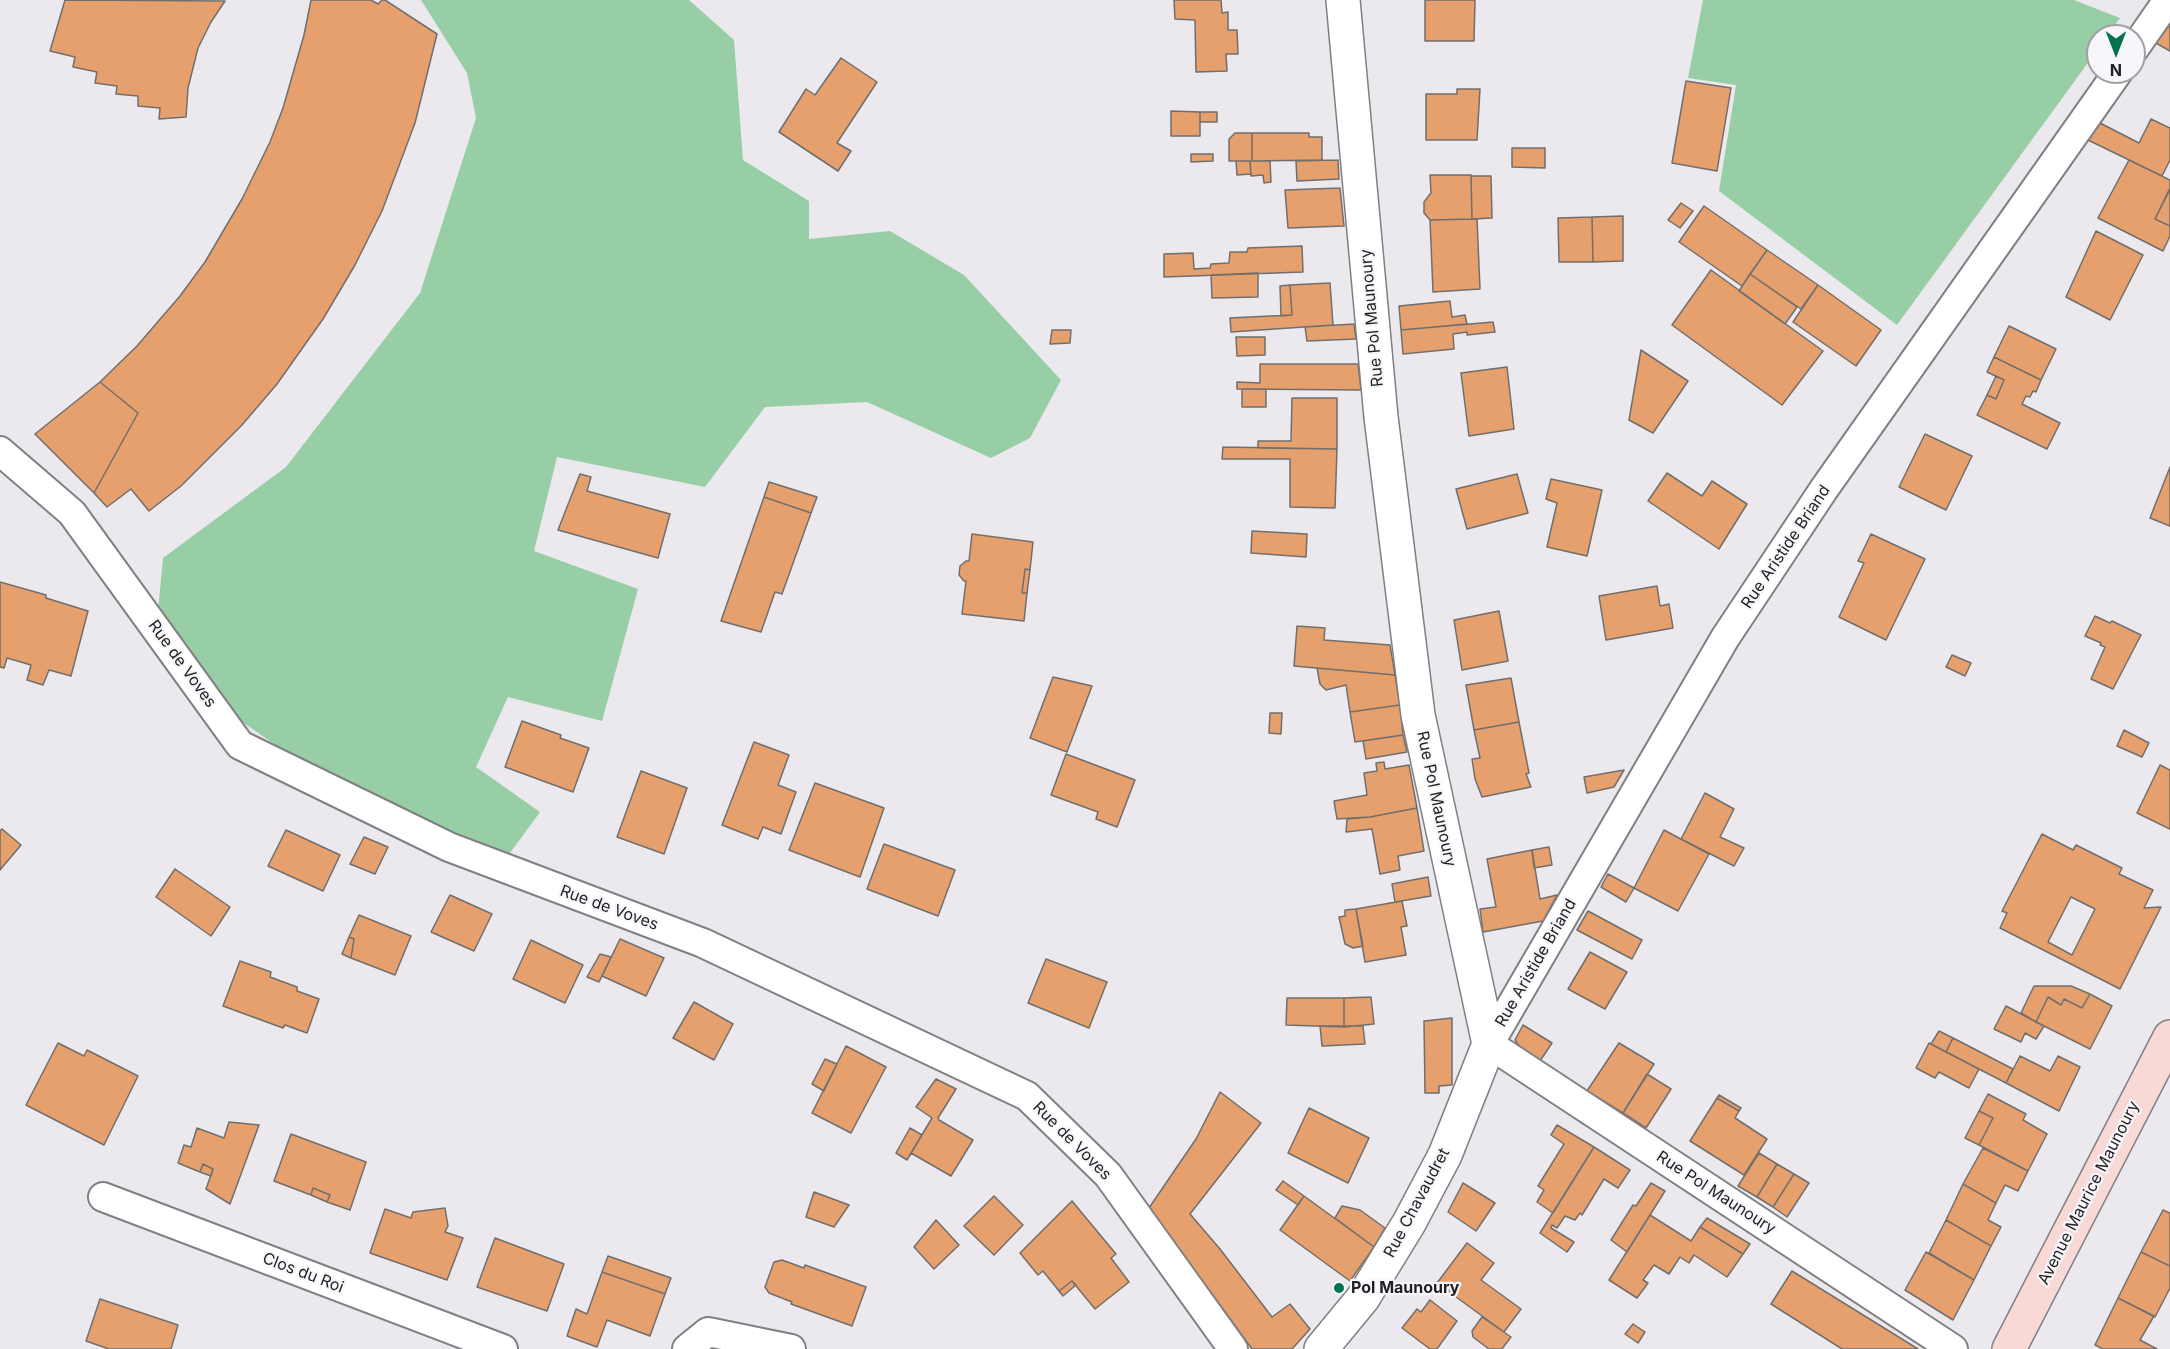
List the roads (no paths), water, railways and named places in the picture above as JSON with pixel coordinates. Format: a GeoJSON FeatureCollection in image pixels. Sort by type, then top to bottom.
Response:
{"type":"FeatureCollection","features":[{"type":"Feature","properties":{"kind":"main road","name":"Avenue Maurice Maunoury"},"geometry":{"type":"LineString","coordinates":[[2009,1349],[2170,1037]]}},
{"type":"Feature","properties":{"kind":"street","name":"Rue Pol Maunoury"},"geometry":{"type":"LineString","coordinates":[[1343,0],[1381,417],[1418,715],[1489,1044],[1953,1349]]}},
{"type":"Feature","properties":{"kind":"street"},"geometry":{"type":"LineString","coordinates":[[2146,32],[2168,0]]}},
{"type":"Feature","properties":{"kind":"street","name":"Rue Aristide Briand"},"geometry":{"type":"LineString","coordinates":[[1489,1044],[1725,638],[1824,489],[2110,84]]}},
{"type":"Feature","properties":{"kind":"street","name":"Rue de Voves"},"geometry":{"type":"LineString","coordinates":[[0,451],[72,513],[240,745],[449,847],[703,943],[1027,1096],[1108,1175],[1233,1349]]}},
{"type":"Feature","properties":{"kind":"street","name":"Rue Chavaudret"},"geometry":{"type":"LineString","coordinates":[[1322,1349],[1363,1299],[1409,1223],[1444,1155],[1489,1044]]}},
{"type":"Feature","properties":{"kind":"street","name":"Clos du Roi"},"geometry":{"type":"LineString","coordinates":[[103,1197],[503,1349]]}},
{"type":"Feature","properties":{"kind":"street"},"geometry":{"type":"LineString","coordinates":[[687,1349],[708,1332],[791,1349]]}},
{"type":"Feature","properties":{"kind":"place","name":"Pol Maunoury"},"geometry":{"type":"Point","coordinates":[1339,1288]}}]}
